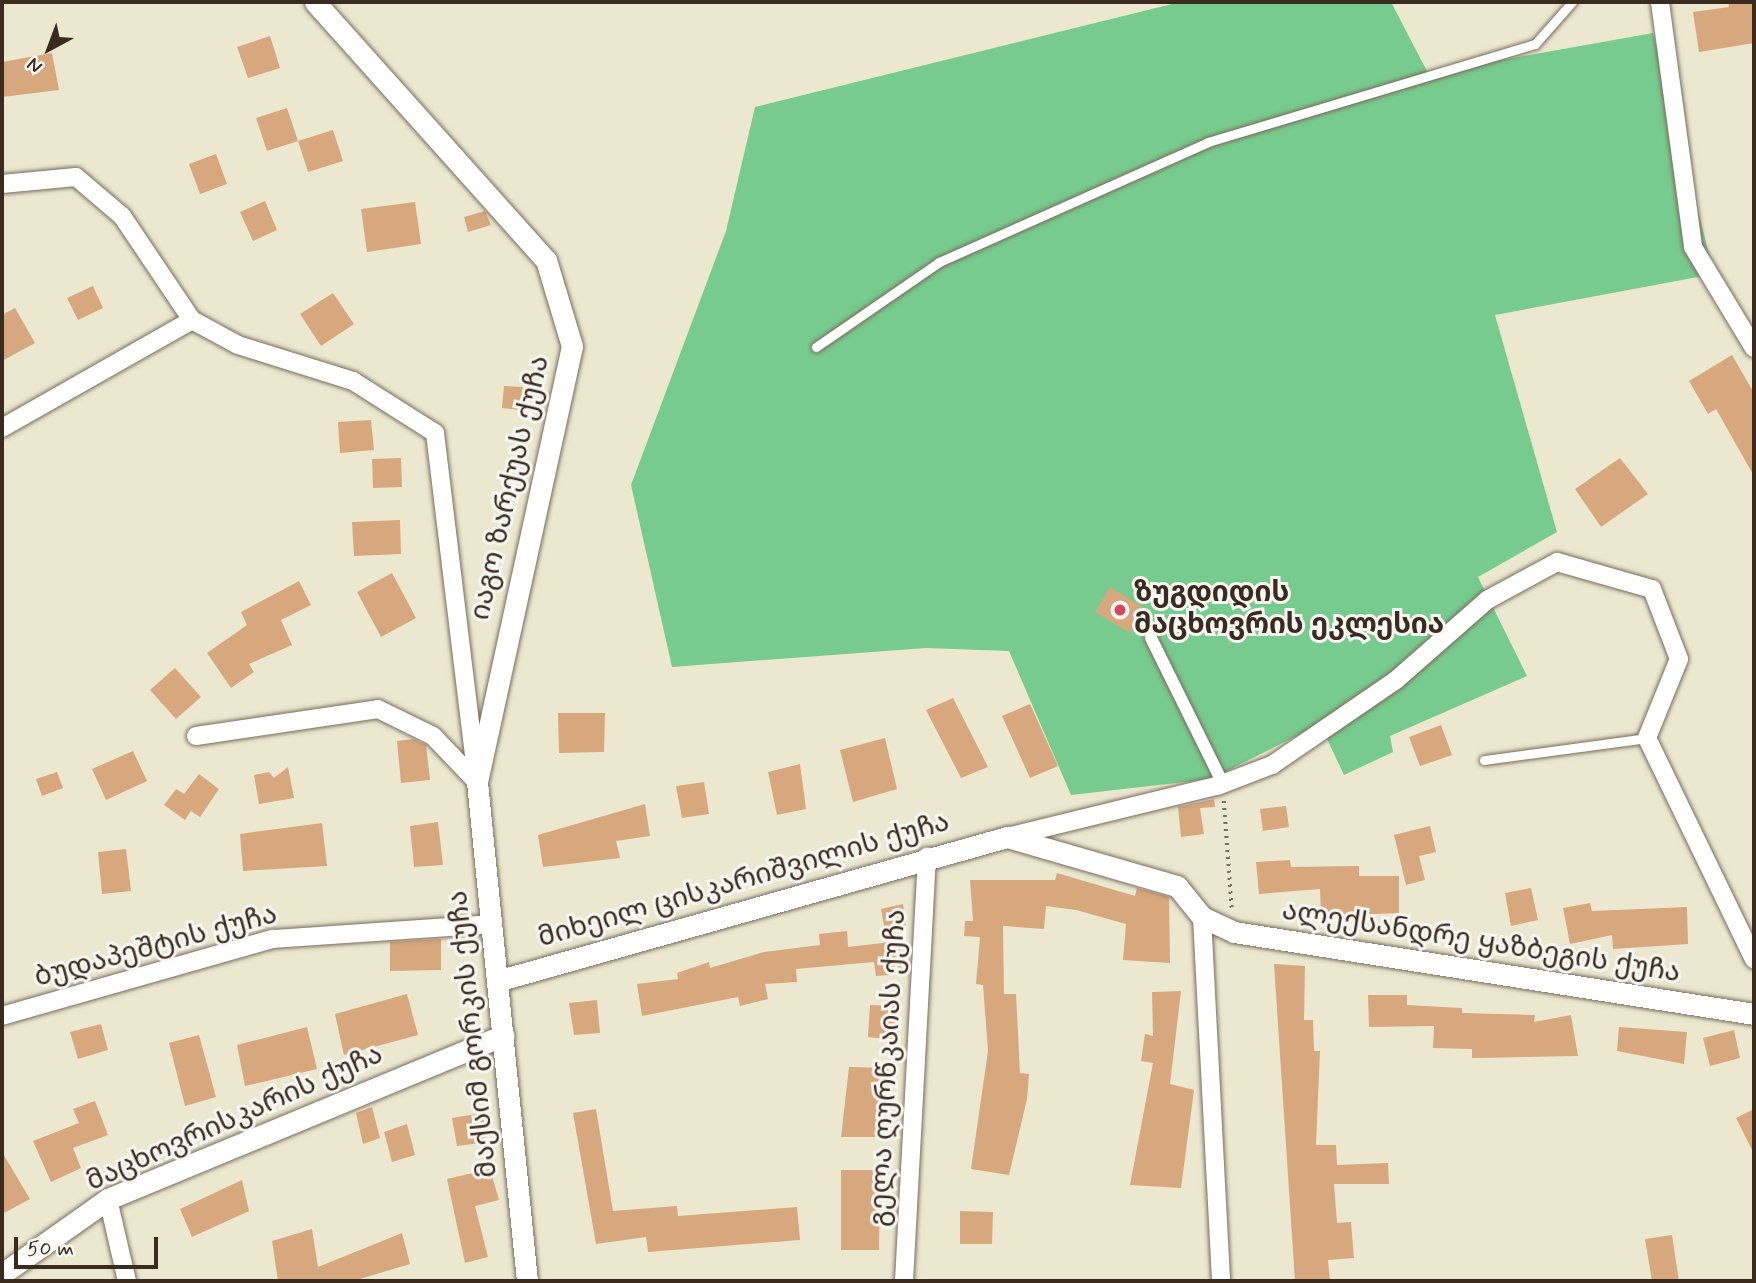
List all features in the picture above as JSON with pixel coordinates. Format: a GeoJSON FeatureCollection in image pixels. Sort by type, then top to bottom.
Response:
{"type":"FeatureCollection","features":[{"type":"Feature","properties":{"kind":"street","name":"იაგო ზარქუას ქუჩა"},"geometry":{"type":"LineString","coordinates":[[315,2],[546,260],[572,346],[477,782]]}},
{"type":"Feature","properties":{"kind":"street"},"geometry":{"type":"LineString","coordinates":[[1660,2],[1693,247],[1754,348]]}},
{"type":"Feature","properties":{"kind":"street"},"geometry":{"type":"LineString","coordinates":[[2,184],[76,177],[130,225],[192,320],[238,345],[353,381],[435,433],[477,782]]}},
{"type":"Feature","properties":{"kind":"street"},"geometry":{"type":"LineString","coordinates":[[2,428],[192,320]]}},
{"type":"Feature","properties":{"kind":"street"},"geometry":{"type":"LineString","coordinates":[[1007,837],[1223,783],[1272,765],[1396,680],[1487,600],[1557,562],[1652,589],[1679,659],[1647,738],[1754,959]]}},
{"type":"Feature","properties":{"kind":"street"},"geometry":{"type":"LineString","coordinates":[[1151,638],[1223,783]]}},
{"type":"Feature","properties":{"kind":"street"},"geometry":{"type":"LineString","coordinates":[[196,736],[378,709],[433,736],[477,782]]}},
{"type":"Feature","properties":{"kind":"street","name":"მაქსიმ გორკის ქუჩა"},"geometry":{"type":"LineString","coordinates":[[477,782],[527,1281]]}},
{"type":"Feature","properties":{"kind":"street"},"geometry":{"type":"LineString","coordinates":[[1007,837],[1177,886],[1202,917],[1221,1281]]}},
{"type":"Feature","properties":{"kind":"street","name":"მიხეილ ცისკარიშვილის ქუჩა"},"geometry":{"type":"LineString","coordinates":[[497,981],[1007,837]]}},
{"type":"Feature","properties":{"kind":"street","name":"გელა ღურწკაიას ქუჩა"},"geometry":{"type":"LineString","coordinates":[[904,1281],[927,858]]}},
{"type":"Feature","properties":{"kind":"street","name":"ალექსანდრე ყაზბეგის ქუჩა"},"geometry":{"type":"LineString","coordinates":[[1202,917],[1234,932],[1754,1014]]}},
{"type":"Feature","properties":{"kind":"street","name":"ბუდაპეშტის ქუჩა"},"geometry":{"type":"LineString","coordinates":[[2,1016],[273,939],[491,923]]}},
{"type":"Feature","properties":{"kind":"street","name":"მაცხოვრისკარის ქუჩა"},"geometry":{"type":"LineString","coordinates":[[2,1274],[108,1199],[503,1035]]}},
{"type":"Feature","properties":{"kind":"street"},"geometry":{"type":"LineString","coordinates":[[108,1199],[127,1281]]}},
{"type":"Feature","properties":{"kind":"lane"},"geometry":{"type":"LineString","coordinates":[[816,347],[939,262],[1208,142],[1535,44],[1572,2]]}},
{"type":"Feature","properties":{"kind":"lane"},"geometry":{"type":"LineString","coordinates":[[1484,760],[1647,738]]}},
{"type":"Feature","properties":{"kind":"path"},"geometry":{"type":"LineString","coordinates":[[1223,783],[1234,932]]}},
{"type":"Feature","properties":{"kind":"green space"},"geometry":{"type":"Polygon","coordinates":[[[1180,2],[1391,2],[1428,73],[1653,33],[1714,274],[1495,315],[1557,532],[1478,577],[1527,676],[1390,736],[1393,752],[1344,775],[1320,724],[1211,779],[1071,795],[1009,651],[926,648],[672,667],[631,485],[726,231],[755,107],[1180,2]]]}},
{"type":"Feature","properties":{"kind":"building"},"geometry":{"type":"Polygon","coordinates":[[[1728,2],[1754,2],[1754,43],[1699,52],[1693,12],[1729,7],[1728,2]]]}},
{"type":"Feature","properties":{"kind":"building"},"geometry":{"type":"Polygon","coordinates":[[[270,36],[280,68],[248,78],[237,47],[270,36]]]}},
{"type":"Feature","properties":{"kind":"building"},"geometry":{"type":"Polygon","coordinates":[[[52,53],[59,90],[2,97],[2,62],[52,53]]]}},
{"type":"Feature","properties":{"kind":"building"},"geometry":{"type":"Polygon","coordinates":[[[287,108],[298,141],[267,151],[256,118],[287,108]]]}},
{"type":"Feature","properties":{"kind":"building"},"geometry":{"type":"Polygon","coordinates":[[[333,130],[343,161],[308,172],[298,141],[333,130]]]}},
{"type":"Feature","properties":{"kind":"building"},"geometry":{"type":"Polygon","coordinates":[[[216,154],[227,184],[200,194],[189,164],[216,154]]]}},
{"type":"Feature","properties":{"kind":"building"},"geometry":{"type":"Polygon","coordinates":[[[265,201],[277,230],[253,241],[240,212],[265,201]]]}},
{"type":"Feature","properties":{"kind":"building"},"geometry":{"type":"Polygon","coordinates":[[[415,202],[421,244],[367,252],[361,209],[415,202]]]}},
{"type":"Feature","properties":{"kind":"building"},"geometry":{"type":"Polygon","coordinates":[[[485,211],[491,225],[468,232],[464,217],[485,211]]]}},
{"type":"Feature","properties":{"kind":"building"},"geometry":{"type":"Polygon","coordinates":[[[93,286],[103,308],[78,320],[67,298],[93,286]]]}},
{"type":"Feature","properties":{"kind":"building"},"geometry":{"type":"Polygon","coordinates":[[[333,293],[354,324],[321,346],[300,314],[333,293]]]}},
{"type":"Feature","properties":{"kind":"building"},"geometry":{"type":"Polygon","coordinates":[[[15,308],[35,343],[2,361],[2,315],[15,308]]]}},
{"type":"Feature","properties":{"kind":"building"},"geometry":{"type":"Polygon","coordinates":[[[1732,355],[1754,393],[1754,476],[1716,409],[1708,414],[1689,381],[1732,355]]]}},
{"type":"Feature","properties":{"kind":"building"},"geometry":{"type":"Polygon","coordinates":[[[504,386],[523,387],[521,410],[502,408],[504,386]]]}},
{"type":"Feature","properties":{"kind":"building"},"geometry":{"type":"Polygon","coordinates":[[[371,420],[374,450],[340,453],[338,422],[371,420]]]}},
{"type":"Feature","properties":{"kind":"building"},"geometry":{"type":"Polygon","coordinates":[[[401,458],[402,487],[373,488],[372,459],[401,458]]]}},
{"type":"Feature","properties":{"kind":"building"},"geometry":{"type":"Polygon","coordinates":[[[1620,458],[1648,494],[1601,527],[1575,489],[1620,458]]]}},
{"type":"Feature","properties":{"kind":"building"},"geometry":{"type":"Polygon","coordinates":[[[400,520],[401,554],[354,556],[352,522],[400,520]]]}},
{"type":"Feature","properties":{"kind":"building"},"geometry":{"type":"Polygon","coordinates":[[[392,573],[416,618],[381,637],[357,592],[392,573]]]}},
{"type":"Feature","properties":{"kind":"building"},"geometry":{"type":"Polygon","coordinates":[[[299,581],[311,605],[281,620],[292,645],[249,664],[254,672],[231,688],[207,653],[247,625],[241,612],[299,581]]]}},
{"type":"Feature","properties":{"kind":"building","name":"ზუგდიდის მაცხოვრის ეკლესია"},"geometry":{"type":"Polygon","coordinates":[[[1110,587],[1144,608],[1130,633],[1095,612],[1110,587]]]}},
{"type":"Feature","properties":{"kind":"building"},"geometry":{"type":"Polygon","coordinates":[[[175,668],[201,697],[176,719],[150,690],[175,668]]]}},
{"type":"Feature","properties":{"kind":"building"},"geometry":{"type":"Polygon","coordinates":[[[953,698],[988,767],[961,778],[926,710],[953,698]]]}},
{"type":"Feature","properties":{"kind":"building"},"geometry":{"type":"Polygon","coordinates":[[[1030,704],[1058,766],[1030,778],[1002,716],[1030,704]]]}},
{"type":"Feature","properties":{"kind":"building"},"geometry":{"type":"Polygon","coordinates":[[[558,713],[605,713],[604,752],[559,753],[558,713]]]}},
{"type":"Feature","properties":{"kind":"building"},"geometry":{"type":"Polygon","coordinates":[[[1441,725],[1452,755],[1420,766],[1409,737],[1441,725]]]}},
{"type":"Feature","properties":{"kind":"building"},"geometry":{"type":"Polygon","coordinates":[[[885,738],[897,789],[853,802],[840,750],[885,738]]]}},
{"type":"Feature","properties":{"kind":"building"},"geometry":{"type":"Polygon","coordinates":[[[413,739],[426,745],[430,780],[401,783],[397,741],[413,739]]]}},
{"type":"Feature","properties":{"kind":"building"},"geometry":{"type":"Polygon","coordinates":[[[133,751],[147,781],[106,800],[92,769],[133,751]]]}},
{"type":"Feature","properties":{"kind":"building"},"geometry":{"type":"Polygon","coordinates":[[[800,764],[806,809],[777,815],[768,772],[800,764]]]}},
{"type":"Feature","properties":{"kind":"building"},"geometry":{"type":"Polygon","coordinates":[[[288,767],[294,798],[259,804],[254,775],[269,772],[274,778],[288,767]]]}},
{"type":"Feature","properties":{"kind":"building"},"geometry":{"type":"Polygon","coordinates":[[[57,772],[63,788],[42,796],[36,779],[57,772]]]}},
{"type":"Feature","properties":{"kind":"building"},"geometry":{"type":"Polygon","coordinates":[[[199,774],[219,789],[200,817],[191,811],[185,820],[164,805],[176,789],[184,794],[199,774]]]}},
{"type":"Feature","properties":{"kind":"building"},"geometry":{"type":"Polygon","coordinates":[[[704,782],[709,814],[682,818],[676,786],[704,782]]]}},
{"type":"Feature","properties":{"kind":"building"},"geometry":{"type":"Polygon","coordinates":[[[1214,799],[1215,807],[1200,808],[1204,834],[1181,837],[1178,807],[1214,799]]]}},
{"type":"Feature","properties":{"kind":"building"},"geometry":{"type":"Polygon","coordinates":[[[645,804],[650,836],[616,841],[620,858],[543,867],[538,835],[645,804]]]}},
{"type":"Feature","properties":{"kind":"building"},"geometry":{"type":"Polygon","coordinates":[[[1286,806],[1289,827],[1263,831],[1260,809],[1286,806]]]}},
{"type":"Feature","properties":{"kind":"building"},"geometry":{"type":"Polygon","coordinates":[[[438,822],[443,865],[414,867],[410,826],[438,822]]]}},
{"type":"Feature","properties":{"kind":"building"},"geometry":{"type":"Polygon","coordinates":[[[322,823],[327,866],[243,871],[240,834],[322,823]]]}},
{"type":"Feature","properties":{"kind":"building"},"geometry":{"type":"Polygon","coordinates":[[[1430,826],[1436,852],[1419,856],[1425,880],[1406,885],[1394,835],[1430,826]]]}},
{"type":"Feature","properties":{"kind":"building"},"geometry":{"type":"Polygon","coordinates":[[[126,849],[131,891],[102,894],[98,852],[126,849]]]}},
{"type":"Feature","properties":{"kind":"building"},"geometry":{"type":"Polygon","coordinates":[[[1290,860],[1291,867],[1359,866],[1359,876],[1399,876],[1399,913],[1321,916],[1320,889],[1259,894],[1256,862],[1290,860]]]}},
{"type":"Feature","properties":{"kind":"building"},"geometry":{"type":"Polygon","coordinates":[[[1057,873],[1135,896],[1137,888],[1169,897],[1170,963],[1123,960],[1126,924],[1076,910],[1046,906],[1044,929],[1003,926],[1004,994],[1016,994],[1020,1073],[1029,1074],[1027,1099],[1009,1175],[971,1169],[988,1051],[983,985],[976,984],[980,937],[964,936],[965,921],[973,921],[970,880],[1055,880],[1057,873]]]}},
{"type":"Feature","properties":{"kind":"building"},"geometry":{"type":"Polygon","coordinates":[[[1531,888],[1538,920],[1511,926],[1505,893],[1531,888]]]}},
{"type":"Feature","properties":{"kind":"building"},"geometry":{"type":"Polygon","coordinates":[[[1590,903],[1592,911],[1687,907],[1688,944],[1613,949],[1612,935],[1570,944],[1563,908],[1590,903]]]}},
{"type":"Feature","properties":{"kind":"building"},"geometry":{"type":"Polygon","coordinates":[[[903,904],[906,927],[885,931],[881,909],[903,904]]]}},
{"type":"Feature","properties":{"kind":"building"},"geometry":{"type":"Polygon","coordinates":[[[847,931],[848,947],[899,941],[902,974],[876,976],[874,962],[796,969],[797,982],[765,984],[768,999],[740,1006],[738,997],[642,1016],[637,984],[678,979],[677,973],[709,962],[710,968],[764,952],[820,945],[819,934],[847,931]]]}},
{"type":"Feature","properties":{"kind":"building"},"geometry":{"type":"Polygon","coordinates":[[[441,939],[441,970],[390,971],[390,942],[441,939]]]}},
{"type":"Feature","properties":{"kind":"building"},"geometry":{"type":"Polygon","coordinates":[[[1274,964],[1305,966],[1304,1020],[1313,1020],[1314,1051],[1320,1051],[1316,1145],[1336,1145],[1337,1165],[1388,1163],[1389,1184],[1334,1184],[1337,1223],[1351,1222],[1354,1258],[1328,1260],[1330,1281],[1295,1281],[1274,964]]]}},
{"type":"Feature","properties":{"kind":"building"},"geometry":{"type":"Polygon","coordinates":[[[1181,991],[1170,1084],[1194,1090],[1181,1188],[1130,1185],[1153,1063],[1141,1061],[1145,1034],[1153,1036],[1152,992],[1181,991]]]}},
{"type":"Feature","properties":{"kind":"building"},"geometry":{"type":"Polygon","coordinates":[[[407,994],[418,1035],[344,1055],[335,1014],[407,994]]]}},
{"type":"Feature","properties":{"kind":"building"},"geometry":{"type":"Polygon","coordinates":[[[1368,995],[1407,995],[1407,1005],[1462,1008],[1462,1013],[1535,1015],[1534,1022],[1571,1015],[1578,1056],[1472,1058],[1472,1049],[1433,1048],[1434,1026],[1369,1027],[1368,995]]]}},
{"type":"Feature","properties":{"kind":"building"},"geometry":{"type":"Polygon","coordinates":[[[597,1000],[600,1033],[574,1035],[569,1003],[597,1000]]]}},
{"type":"Feature","properties":{"kind":"building"},"geometry":{"type":"Polygon","coordinates":[[[870,1005],[898,1006],[895,1040],[868,1037],[870,1005]]]}},
{"type":"Feature","properties":{"kind":"building"},"geometry":{"type":"Polygon","coordinates":[[[101,1024],[108,1050],[78,1059],[70,1032],[101,1024]]]}},
{"type":"Feature","properties":{"kind":"building"},"geometry":{"type":"Polygon","coordinates":[[[307,1027],[317,1069],[245,1086],[237,1045],[307,1027]]]}},
{"type":"Feature","properties":{"kind":"building"},"geometry":{"type":"Polygon","coordinates":[[[1619,1027],[1687,1032],[1684,1064],[1617,1051],[1619,1027]]]}},
{"type":"Feature","properties":{"kind":"building"},"geometry":{"type":"Polygon","coordinates":[[[1734,1030],[1740,1058],[1710,1066],[1703,1038],[1734,1030]]]}},
{"type":"Feature","properties":{"kind":"building"},"geometry":{"type":"Polygon","coordinates":[[[199,1035],[216,1097],[185,1106],[169,1043],[199,1035]]]}},
{"type":"Feature","properties":{"kind":"building"},"geometry":{"type":"Polygon","coordinates":[[[849,1067],[888,1068],[879,1137],[841,1137],[849,1067]]]}},
{"type":"Feature","properties":{"kind":"building"},"geometry":{"type":"Polygon","coordinates":[[[95,1101],[108,1135],[73,1148],[81,1168],[51,1182],[33,1141],[79,1123],[73,1109],[95,1101]]]}},
{"type":"Feature","properties":{"kind":"building"},"geometry":{"type":"Polygon","coordinates":[[[372,1107],[380,1138],[363,1144],[356,1113],[372,1107]]]}},
{"type":"Feature","properties":{"kind":"building"},"geometry":{"type":"Polygon","coordinates":[[[596,1109],[613,1211],[677,1206],[678,1216],[797,1207],[800,1240],[648,1252],[646,1237],[596,1244],[573,1113],[596,1109]]]}},
{"type":"Feature","properties":{"kind":"building"},"geometry":{"type":"Polygon","coordinates":[[[1754,1109],[1754,1154],[1736,1118],[1754,1109]]]}},
{"type":"Feature","properties":{"kind":"building"},"geometry":{"type":"Polygon","coordinates":[[[482,1113],[488,1142],[457,1146],[452,1118],[482,1113]]]}},
{"type":"Feature","properties":{"kind":"building"},"geometry":{"type":"Polygon","coordinates":[[[407,1124],[415,1155],[392,1162],[384,1132],[407,1124]]]}},
{"type":"Feature","properties":{"kind":"building"},"geometry":{"type":"Polygon","coordinates":[[[2,1152],[30,1199],[2,1214],[2,1152]]]}},
{"type":"Feature","properties":{"kind":"building"},"geometry":{"type":"Polygon","coordinates":[[[490,1169],[499,1200],[475,1206],[488,1257],[465,1263],[447,1179],[490,1169]]]}},
{"type":"Feature","properties":{"kind":"building"},"geometry":{"type":"Polygon","coordinates":[[[841,1170],[880,1170],[879,1250],[841,1250],[841,1170]]]}},
{"type":"Feature","properties":{"kind":"building"},"geometry":{"type":"Polygon","coordinates":[[[242,1180],[249,1211],[192,1237],[180,1209],[242,1180]]]}},
{"type":"Feature","properties":{"kind":"building"},"geometry":{"type":"Polygon","coordinates":[[[960,1211],[993,1212],[992,1244],[960,1244],[960,1211]]]}},
{"type":"Feature","properties":{"kind":"building"},"geometry":{"type":"Polygon","coordinates":[[[312,1229],[318,1267],[402,1233],[410,1264],[353,1281],[278,1281],[272,1241],[312,1229]]]}},
{"type":"Feature","properties":{"kind":"building"},"geometry":{"type":"Polygon","coordinates":[[[1672,1235],[1679,1281],[1652,1281],[1645,1239],[1672,1235]]]}},
{"type":"Feature","properties":{"kind":"place","name":"ზუგდიდის მაცხოვრის ეკლესია"},"geometry":{"type":"Point","coordinates":[1120,610]}}]}
